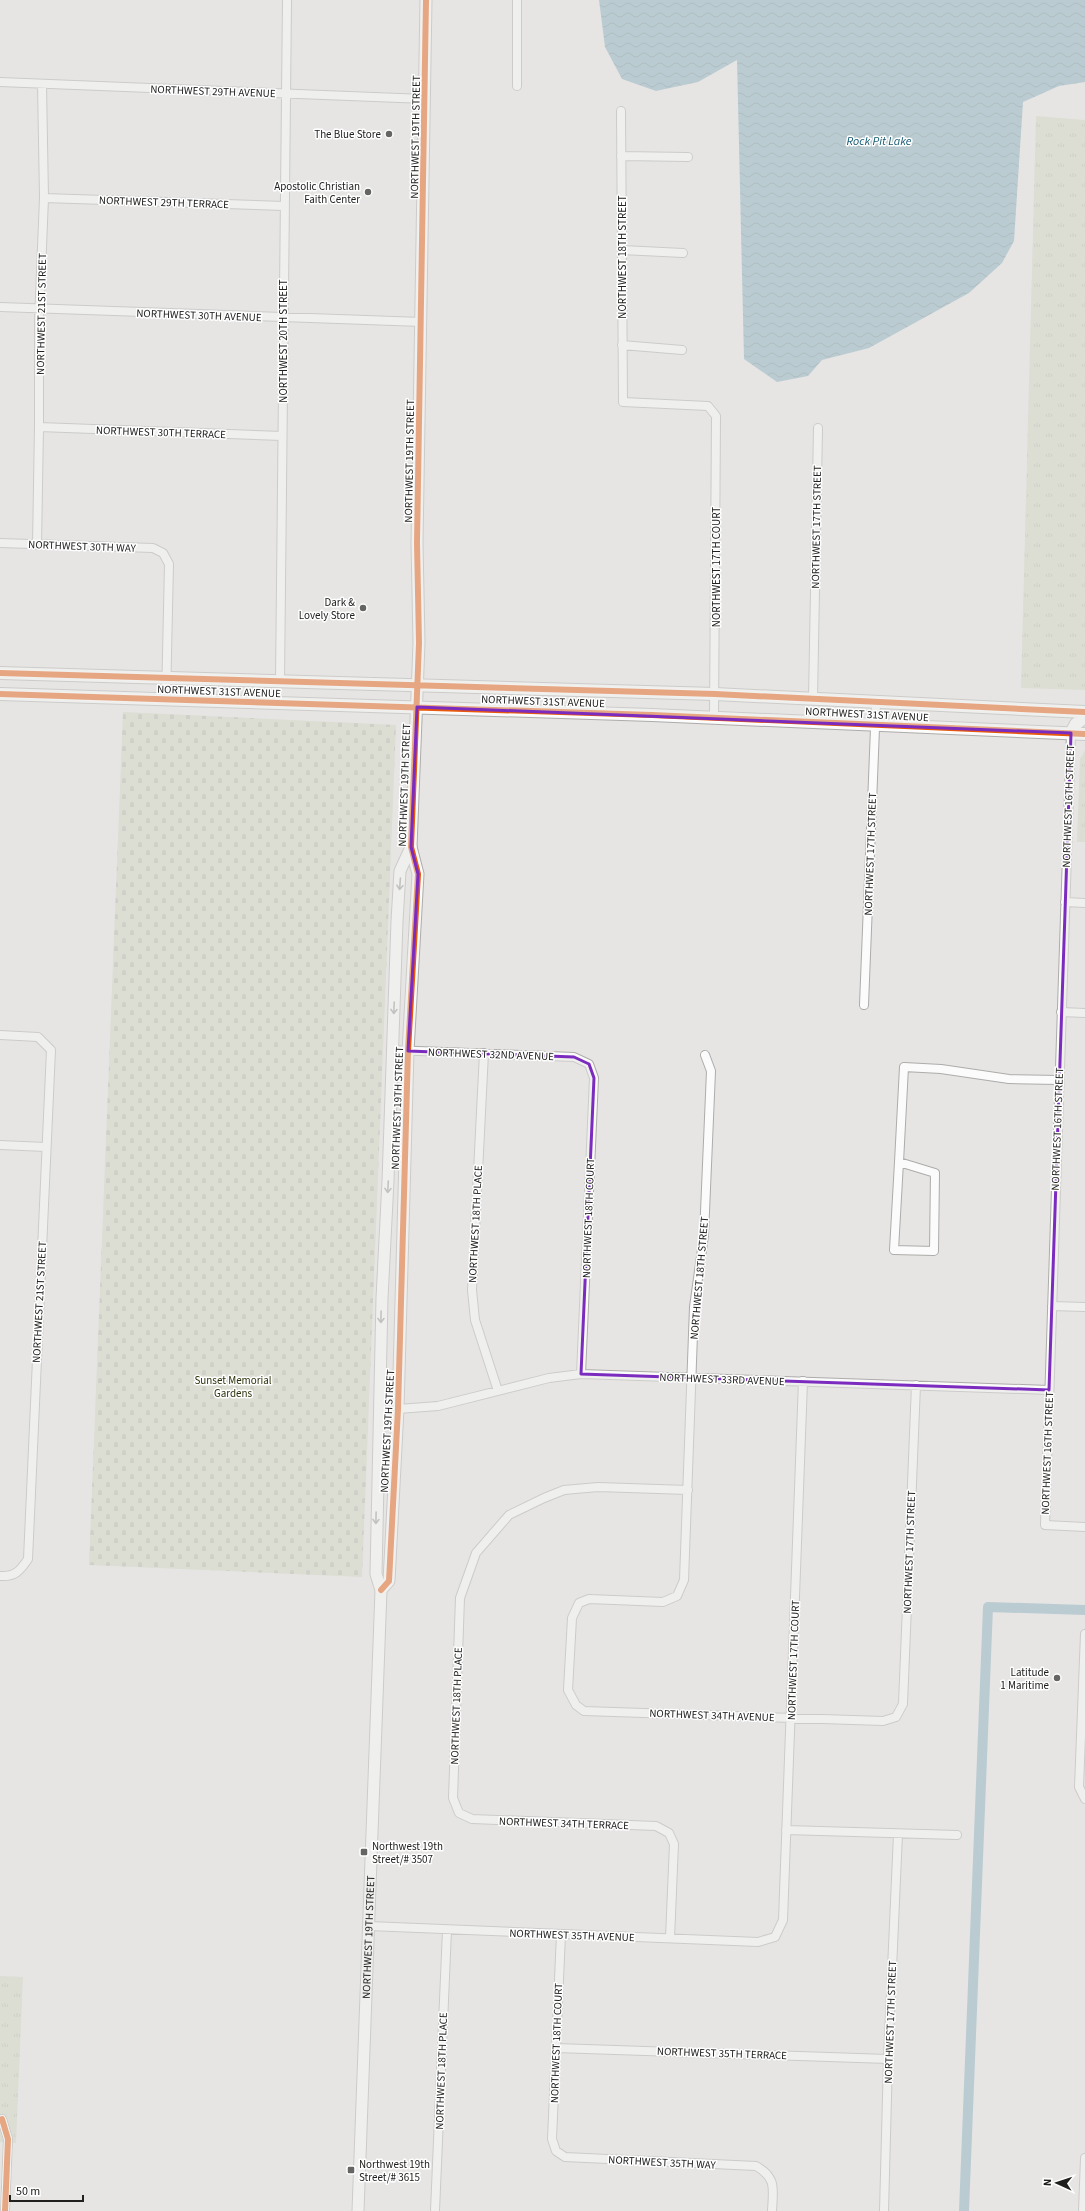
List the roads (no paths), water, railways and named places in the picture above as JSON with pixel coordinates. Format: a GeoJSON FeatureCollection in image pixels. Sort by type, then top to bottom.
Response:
{"type":"FeatureCollection","features":[{"type":"Feature","properties":{"kind":"main road","name":"NORTHWEST 31ST AVENUE"},"geometry":{"type":"LineString","coordinates":[[0,672],[280,682],[715,694],[1085,712]]}},
{"type":"Feature","properties":{"kind":"main road","name":"NORTHWEST 31ST AVENUE"},"geometry":{"type":"LineString","coordinates":[[0,694],[714,717],[1085,734]]}},
{"type":"Feature","properties":{"kind":"main road"},"geometry":{"type":"LineString","coordinates":[[1071,734],[1076,724],[1085,717]]}},
{"type":"Feature","properties":{"kind":"street","name":"NORTHWEST 20TH STREET"},"geometry":{"type":"LineString","coordinates":[[280,682],[287,0]]}},
{"type":"Feature","properties":{"kind":"street","name":"NORTHWEST 19TH STREET"},"geometry":{"type":"LineString","coordinates":[[381,1590],[389,1581],[398,1409],[408,1051],[418,874],[411,847],[417,707],[426,0]]}},
{"type":"Feature","properties":{"kind":"street"},"geometry":{"type":"LineString","coordinates":[[517,0],[517,86]]}},
{"type":"Feature","properties":{"kind":"street","name":"NORTHWEST 29TH AVENUE"},"geometry":{"type":"LineString","coordinates":[[0,82],[425,99]]}},
{"type":"Feature","properties":{"kind":"street","name":"NORTHWEST 21ST STREET"},"geometry":{"type":"LineString","coordinates":[[36,544],[39,427],[39,310],[44,198],[42,84]]}},
{"type":"Feature","properties":{"kind":"street","name":"NORTHWEST 18TH STREET"},"geometry":{"type":"LineString","coordinates":[[622,111],[622,402],[708,406],[716,416]]}},
{"type":"Feature","properties":{"kind":"street"},"geometry":{"type":"LineString","coordinates":[[621,156],[688,157]]}},
{"type":"Feature","properties":{"kind":"street","name":"NORTHWEST 29TH TERRACE"},"geometry":{"type":"LineString","coordinates":[[44,198],[284,206]]}},
{"type":"Feature","properties":{"kind":"street"},"geometry":{"type":"LineString","coordinates":[[622,250],[683,253]]}},
{"type":"Feature","properties":{"kind":"street","name":"NORTHWEST 30TH AVENUE"},"geometry":{"type":"LineString","coordinates":[[0,307],[39,310],[422,322]]}},
{"type":"Feature","properties":{"kind":"street"},"geometry":{"type":"LineString","coordinates":[[622,345],[682,350]]}},
{"type":"Feature","properties":{"kind":"street","name":"NORTHWEST 17TH COURT"},"geometry":{"type":"LineString","coordinates":[[714,717],[716,416]]}},
{"type":"Feature","properties":{"kind":"street","name":"NORTHWEST 30TH TERRACE"},"geometry":{"type":"LineString","coordinates":[[39,427],[282,436]]}},
{"type":"Feature","properties":{"kind":"street","name":"NORTHWEST 17TH STREET"},"geometry":{"type":"LineString","coordinates":[[813,699],[818,428]]}},
{"type":"Feature","properties":{"kind":"street","name":"NORTHWEST 30TH WAY"},"geometry":{"type":"LineString","coordinates":[[0,543],[153,548],[163,553],[170,564],[167,678]]}},
{"type":"Feature","properties":{"kind":"street"},"geometry":{"type":"LineString","coordinates":[[166,700],[167,678]]}},
{"type":"Feature","properties":{"kind":"street","name":"NORTHWEST 17TH STREET"},"geometry":{"type":"LineString","coordinates":[[864,1005],[876,702]]}},
{"type":"Feature","properties":{"kind":"street","name":"NORTHWEST 16TH STREET"},"geometry":{"type":"LineString","coordinates":[[1071,734],[1045,1525],[1085,1527]]}},
{"type":"Feature","properties":{"kind":"street","name":"NORTHWEST 19TH STREET"},"geometry":{"type":"LineString","coordinates":[[358,2211],[381,1590],[376,1574],[377,1467],[392,1050],[400,871],[411,847]]}},
{"type":"Feature","properties":{"kind":"street"},"geometry":{"type":"LineString","coordinates":[[1065,902],[1085,902]]}},
{"type":"Feature","properties":{"kind":"street"},"geometry":{"type":"LineString","coordinates":[[1061,1012],[1085,1013]]}},
{"type":"Feature","properties":{"kind":"street","name":"NORTHWEST 21ST STREET"},"geometry":{"type":"LineString","coordinates":[[0,1035],[38,1036],[51,1050],[28,1559],[20,1571],[10,1576],[0,1576]]}},
{"type":"Feature","properties":{"kind":"street","name":"NORTHWEST 32ND AVENUE"},"geometry":{"type":"LineString","coordinates":[[392,1050],[574,1057],[589,1064]]}},
{"type":"Feature","properties":{"kind":"street","name":"NORTHWEST 18TH PLACE"},"geometry":{"type":"LineString","coordinates":[[484,1053],[472,1290],[475,1320],[498,1391]]}},
{"type":"Feature","properties":{"kind":"street","name":"NORTHWEST 18TH STREET"},"geometry":{"type":"LineString","coordinates":[[576,1705],[568,1690],[572,1618],[579,1604],[589,1599],[663,1602],[677,1596],[684,1580],[694,1306],[704,1235],[711,1071],[705,1055]]}},
{"type":"Feature","properties":{"kind":"street","name":"NORTHWEST 18TH COURT"},"geometry":{"type":"LineString","coordinates":[[581,1374],[594,1078],[589,1064]]}},
{"type":"Feature","properties":{"kind":"street"},"geometry":{"type":"LineString","coordinates":[[899,1162],[935,1173],[934,1251],[894,1250],[904,1067],[941,1069],[1009,1079],[1059,1080]]}},
{"type":"Feature","properties":{"kind":"street"},"geometry":{"type":"LineString","coordinates":[[0,1145],[46,1147]]}},
{"type":"Feature","properties":{"kind":"street"},"geometry":{"type":"LineString","coordinates":[[1052,1306],[1085,1307]]}},
{"type":"Feature","properties":{"kind":"street","name":"NORTHWEST 33RD AVENUE"},"geometry":{"type":"LineString","coordinates":[[398,1409],[438,1406],[549,1378],[581,1374],[1049,1390]]}},
{"type":"Feature","properties":{"kind":"street","name":"NORTHWEST 17TH COURT"},"geometry":{"type":"LineString","coordinates":[[774,1937],[783,1920],[804,1381]]}},
{"type":"Feature","properties":{"kind":"street","name":"NORTHWEST 17TH STREET"},"geometry":{"type":"LineString","coordinates":[[896,1717],[903,1704],[916,1385]]}},
{"type":"Feature","properties":{"kind":"street","name":"NORTHWEST 18TH PLACE"},"geometry":{"type":"LineString","coordinates":[[459,1813],[453,1798],[460,1598],[476,1553],[509,1515],[564,1490],[598,1487],[688,1490]]}},
{"type":"Feature","properties":{"kind":"street"},"geometry":{"type":"LineString","coordinates":[[1085,1634],[1079,1787],[1085,1799]]}},
{"type":"Feature","properties":{"kind":"street","name":"NORTHWEST 34TH AVENUE"},"geometry":{"type":"LineString","coordinates":[[576,1705],[584,1711],[883,1722],[896,1717]]}},
{"type":"Feature","properties":{"kind":"street","name":"NORTHWEST 34TH TERRACE"},"geometry":{"type":"LineString","coordinates":[[459,1813],[472,1819],[656,1826],[669,1833],[674,1844],[670,1938]]}},
{"type":"Feature","properties":{"kind":"street"},"geometry":{"type":"LineString","coordinates":[[786,1830],[958,1835]]}},
{"type":"Feature","properties":{"kind":"street","name":"NORTHWEST 17TH STREET"},"geometry":{"type":"LineString","coordinates":[[884,2211],[888,2059],[898,1834]]}},
{"type":"Feature","properties":{"kind":"street","name":"NORTHWEST 35TH AVENUE"},"geometry":{"type":"LineString","coordinates":[[369,1926],[758,1942],[774,1937]]}},
{"type":"Feature","properties":{"kind":"street","name":"NORTHWEST 18TH PLACE"},"geometry":{"type":"LineString","coordinates":[[435,2211],[447,1930]]}},
{"type":"Feature","properties":{"kind":"street","name":"NORTHWEST 18TH COURT"},"geometry":{"type":"LineString","coordinates":[[556,2151],[552,2139],[561,1934]]}},
{"type":"Feature","properties":{"kind":"street","name":"NORTHWEST 35TH TERRACE"},"geometry":{"type":"LineString","coordinates":[[556,2048],[888,2059]]}},
{"type":"Feature","properties":{"kind":"street"},"geometry":{"type":"LineString","coordinates":[[0,2124],[2,2118],[8,2139],[5,2211]]}},
{"type":"Feature","properties":{"kind":"street","name":"NORTHWEST 35TH WAY"},"geometry":{"type":"LineString","coordinates":[[556,2151],[565,2157],[756,2166],[767,2173],[773,2185],[772,2211]]}},
{"type":"Feature","properties":{"kind":"street"},"geometry":{"type":"LineString","coordinates":[[1083,2211],[1085,2158]]}},
{"type":"Feature","properties":{"kind":"water","name":"Rock Pit Lake"},"geometry":{"type":"Polygon","coordinates":[[[599,0],[1085,0],[1085,82],[1059,86],[1023,102],[1014,241],[1002,263],[969,293],[869,348],[822,360],[808,376],[777,382],[744,359],[737,60],[698,82],[656,91],[622,79],[605,47],[599,0]]]}},
{"type":"Feature","properties":{"kind":"waterway"},"geometry":{"type":"LineString","coordinates":[[964,2211],[988,1607],[1085,1610]]}},
{"type":"Feature","properties":{"kind":"place","name":"The Blue Store"},"geometry":{"type":"Point","coordinates":[389,134]}},
{"type":"Feature","properties":{"kind":"place","name":"Apostolic Christian Faith Center"},"geometry":{"type":"Point","coordinates":[368,192]}},
{"type":"Feature","properties":{"kind":"place","name":"Dark & Lovely Store"},"geometry":{"type":"Point","coordinates":[363,608]}},
{"type":"Feature","properties":{"kind":"place","name":"Latitude 1 Maritime"},"geometry":{"type":"Point","coordinates":[1057,1678]}},
{"type":"Feature","properties":{"kind":"place","name":"Northwest 19th Street/# 3507"},"geometry":{"type":"Point","coordinates":[364,1852]}},
{"type":"Feature","properties":{"kind":"place","name":"Northwest 19th Street/# 3615"},"geometry":{"type":"Point","coordinates":[351,2170]}},
{"type":"Feature","properties":{"kind":"park label","name":"Sunset Memorial Gardens"},"geometry":{"type":"Point","coordinates":[233,1386]}}]}
